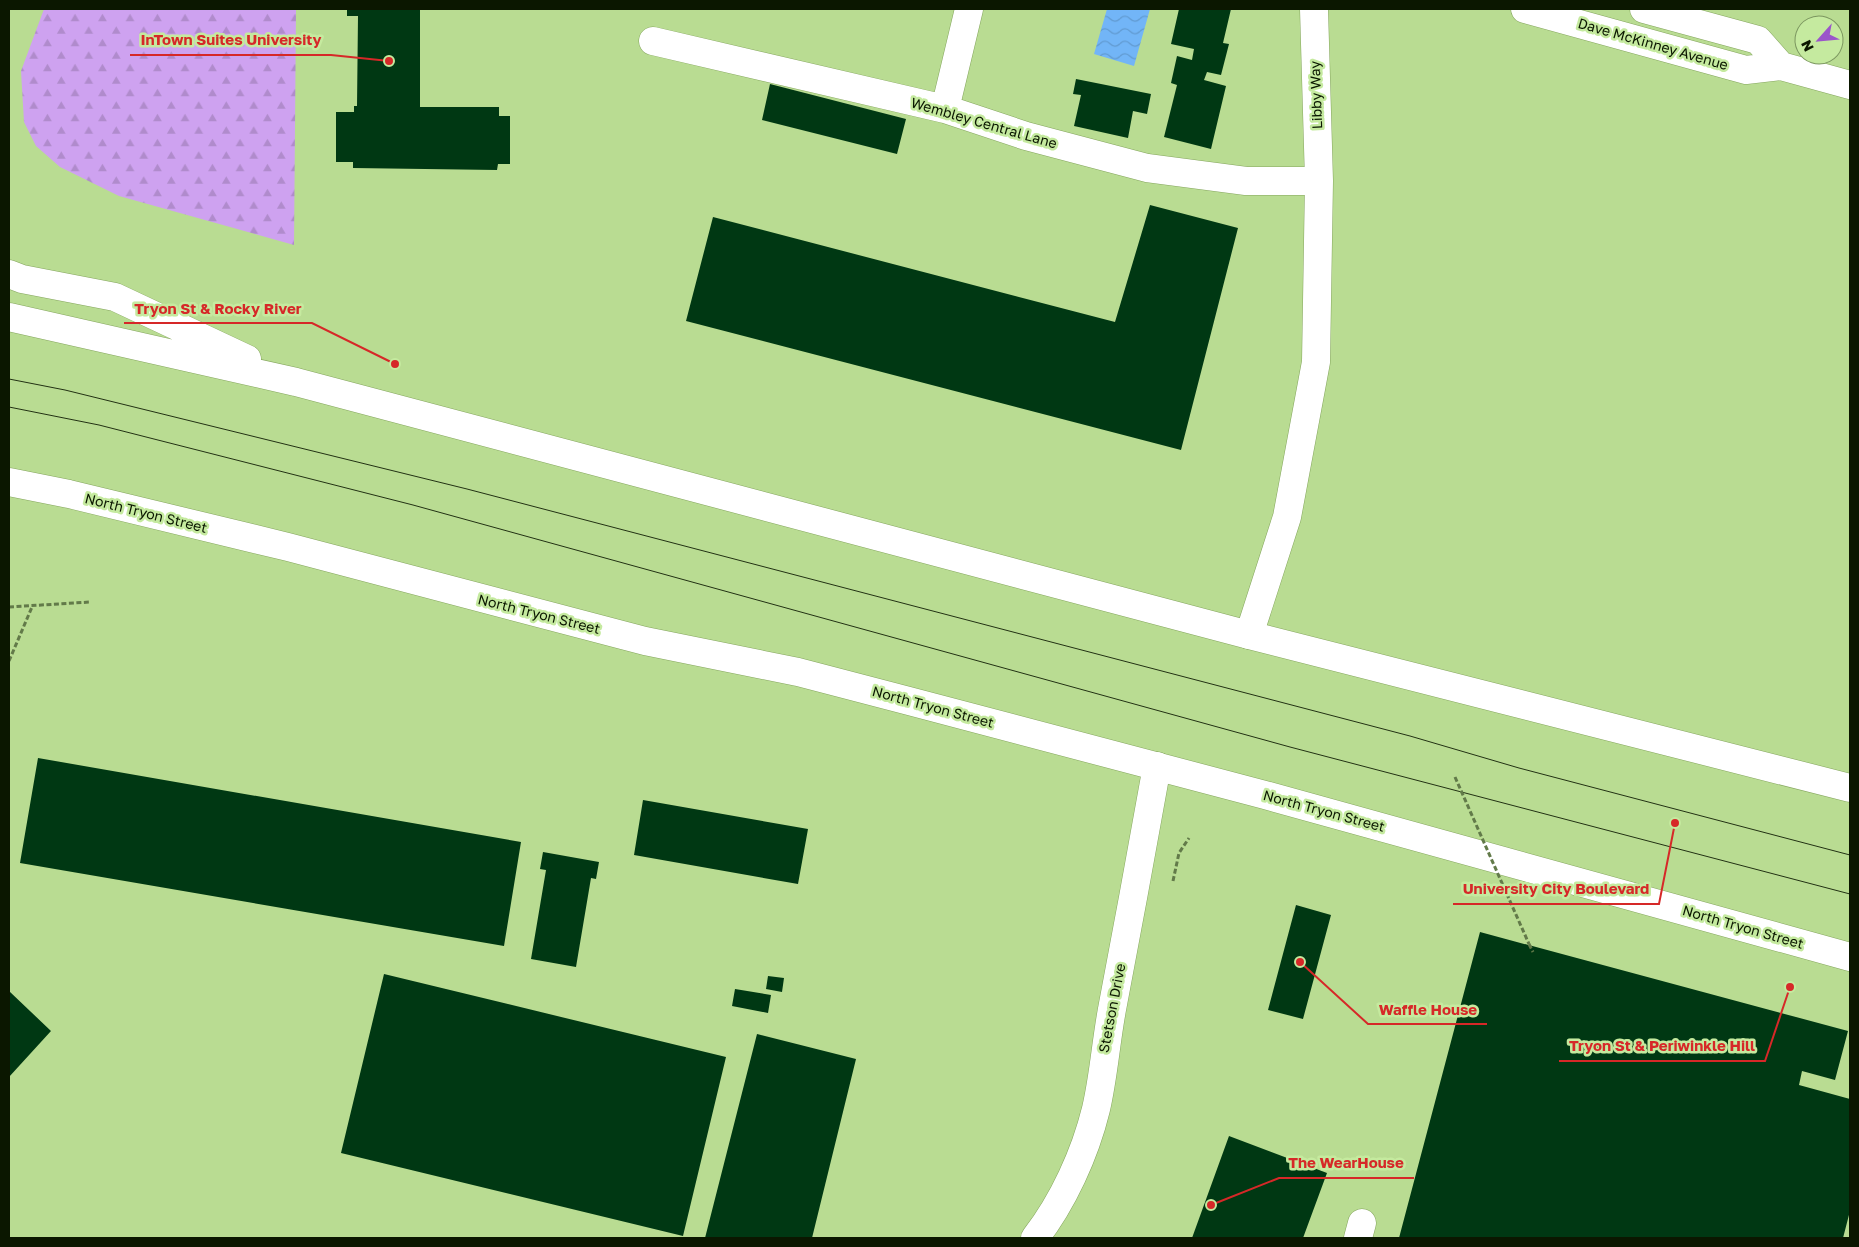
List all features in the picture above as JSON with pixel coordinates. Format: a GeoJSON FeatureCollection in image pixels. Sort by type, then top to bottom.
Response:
{"type":"FeatureCollection","features":[{"type":"Feature","properties":{"kind":"main road"},"geometry":{"type":"LineString","coordinates":[[945,109],[969,9]]}},
{"type":"Feature","properties":{"kind":"main road","name":"Libby Way"},"geometry":{"type":"LineString","coordinates":[[1249,635],[1287,517],[1316,362],[1319,180],[1314,9]]}},
{"type":"Feature","properties":{"kind":"main road","name":"Dave McKinney Avenue"},"geometry":{"type":"LineString","coordinates":[[1525,9],[1746,70],[1781,66],[1850,85]]}},
{"type":"Feature","properties":{"kind":"main road"},"geometry":{"type":"LineString","coordinates":[[1644,9],[1758,40],[1781,66]]}},
{"type":"Feature","properties":{"kind":"main road","name":"Wembley Central Lane"},"geometry":{"type":"LineString","coordinates":[[653,42],[945,109],[1026,136],[1147,168],[1246,182],[1319,180]]}},
{"type":"Feature","properties":{"kind":"main road"},"geometry":{"type":"LineString","coordinates":[[9,274],[22,279],[115,297],[296,382]]}},
{"type":"Feature","properties":{"kind":"main road"},"geometry":{"type":"LineString","coordinates":[[9,317],[296,382],[1249,635],[1850,788]]}},
{"type":"Feature","properties":{"kind":"main road","name":"North Tryon Street"},"geometry":{"type":"LineString","coordinates":[[9,482],[69,494],[288,547],[645,641],[798,672],[1157,766],[1850,957]]}},
{"type":"Feature","properties":{"kind":"main road","name":"Stetson Drive"},"geometry":{"type":"LineString","coordinates":[[1035,1238],[1048,1221],[1070,1180],[1096,1108],[1104,1047],[1157,766]]}},
{"type":"Feature","properties":{"kind":"path"},"geometry":{"type":"LineString","coordinates":[[9,607],[90,602]]}},
{"type":"Feature","properties":{"kind":"path"},"geometry":{"type":"LineString","coordinates":[[9,661],[32,606]]}},
{"type":"Feature","properties":{"kind":"path"},"geometry":{"type":"LineString","coordinates":[[1455,777],[1533,952]]}},
{"type":"Feature","properties":{"kind":"path"},"geometry":{"type":"LineString","coordinates":[[1173,881],[1180,853],[1189,838]]}},
{"type":"Feature","properties":{"kind":"green space"},"geometry":{"type":"Polygon","coordinates":[[[44,9],[296,9],[294,245],[119,196],[60,167],[36,146],[24,122],[21,71],[44,9]]]}},
{"type":"Feature","properties":{"kind":"water"},"geometry":{"type":"Polygon","coordinates":[[[1107,9],[1150,9],[1134,66],[1094,54],[1107,9]]]}},
{"type":"Feature","properties":{"kind":"building"},"geometry":{"type":"Polygon","coordinates":[[[347,9],[420,9],[420,107],[499,107],[499,116],[510,116],[510,164],[498,164],[497,170],[353,168],[353,162],[336,162],[336,112],[354,112],[354,106],[357,106],[358,16],[347,16],[347,9]]]}},
{"type":"Feature","properties":{"kind":"building"},"geometry":{"type":"Polygon","coordinates":[[[1179,9],[1231,9],[1223,43],[1229,44],[1221,75],[1207,72],[1204,80],[1226,86],[1211,149],[1164,137],[1177,85],[1171,83],[1177,56],[1192,60],[1194,49],[1171,44],[1179,9]]]}},
{"type":"Feature","properties":{"kind":"building"},"geometry":{"type":"Polygon","coordinates":[[[1076,79],[1151,94],[1147,114],[1133,111],[1128,138],[1074,126],[1081,95],[1073,94],[1076,79]]]}},
{"type":"Feature","properties":{"kind":"building"},"geometry":{"type":"Polygon","coordinates":[[[770,84],[906,119],[897,154],[762,120],[770,84]]]}},
{"type":"Feature","properties":{"kind":"building"},"geometry":{"type":"Polygon","coordinates":[[[1150,205],[1238,228],[1181,450],[686,321],[713,217],[1115,322],[1150,205]]]}},
{"type":"Feature","properties":{"kind":"building"},"geometry":{"type":"Polygon","coordinates":[[[38,758],[521,842],[504,946],[20,863],[38,758]]]}},
{"type":"Feature","properties":{"kind":"building"},"geometry":{"type":"Polygon","coordinates":[[[643,800],[808,829],[798,884],[634,855],[643,800]]]}},
{"type":"Feature","properties":{"kind":"building"},"geometry":{"type":"Polygon","coordinates":[[[543,852],[599,862],[596,879],[591,878],[576,967],[531,959],[546,870],[540,869],[543,852]]]}},
{"type":"Feature","properties":{"kind":"building"},"geometry":{"type":"Polygon","coordinates":[[[1296,905],[1331,915],[1303,1019],[1268,1010],[1296,905]]]}},
{"type":"Feature","properties":{"kind":"building"},"geometry":{"type":"Polygon","coordinates":[[[1480,932],[1848,1031],[1835,1080],[1802,1071],[1799,1085],[1850,1099],[1850,1211],[1843,1238],[1399,1238],[1480,932]]]}},
{"type":"Feature","properties":{"kind":"building"},"geometry":{"type":"Polygon","coordinates":[[[384,974],[726,1057],[683,1236],[341,1153],[384,974]]]}},
{"type":"Feature","properties":{"kind":"building"},"geometry":{"type":"Polygon","coordinates":[[[768,976],[784,978],[782,992],[766,989],[768,976]]]}},
{"type":"Feature","properties":{"kind":"building"},"geometry":{"type":"Polygon","coordinates":[[[735,989],[771,995],[768,1013],[732,1006],[735,989]]]}},
{"type":"Feature","properties":{"kind":"building"},"geometry":{"type":"Polygon","coordinates":[[[9,991],[51,1031],[9,1077],[9,991]]]}},
{"type":"Feature","properties":{"kind":"building"},"geometry":{"type":"Polygon","coordinates":[[[757,1034],[856,1059],[812,1238],[705,1238],[757,1034]]]}},
{"type":"Feature","properties":{"kind":"building"},"geometry":{"type":"Polygon","coordinates":[[[1229,1136],[1327,1173],[1303,1238],[1192,1238],[1229,1136]]]}},
{"type":"Feature","properties":{"kind":"tram line"},"geometry":{"type":"LineString","coordinates":[[9,379],[65,390],[467,489],[1410,736],[1519,768],[1850,855]]}},
{"type":"Feature","properties":{"kind":"tram line"},"geometry":{"type":"LineString","coordinates":[[9,407],[99,425],[413,505],[1290,747],[1850,894]]}},
{"type":"Feature","properties":{"kind":"place","name":"InTown Suites University"},"geometry":{"type":"Point","coordinates":[389,61]}},
{"type":"Feature","properties":{"kind":"place","name":"Tryon St & Rocky River"},"geometry":{"type":"Point","coordinates":[395,364]}},
{"type":"Feature","properties":{"kind":"place","name":"University City Boulevard"},"geometry":{"type":"Point","coordinates":[1675,823]}},
{"type":"Feature","properties":{"kind":"place","name":"Waffle House"},"geometry":{"type":"Point","coordinates":[1300,962]}},
{"type":"Feature","properties":{"kind":"place","name":"Tryon St & Periwinkle Hill"},"geometry":{"type":"Point","coordinates":[1790,987]}},
{"type":"Feature","properties":{"kind":"place","name":"The WearHouse"},"geometry":{"type":"Point","coordinates":[1211,1205]}}]}
